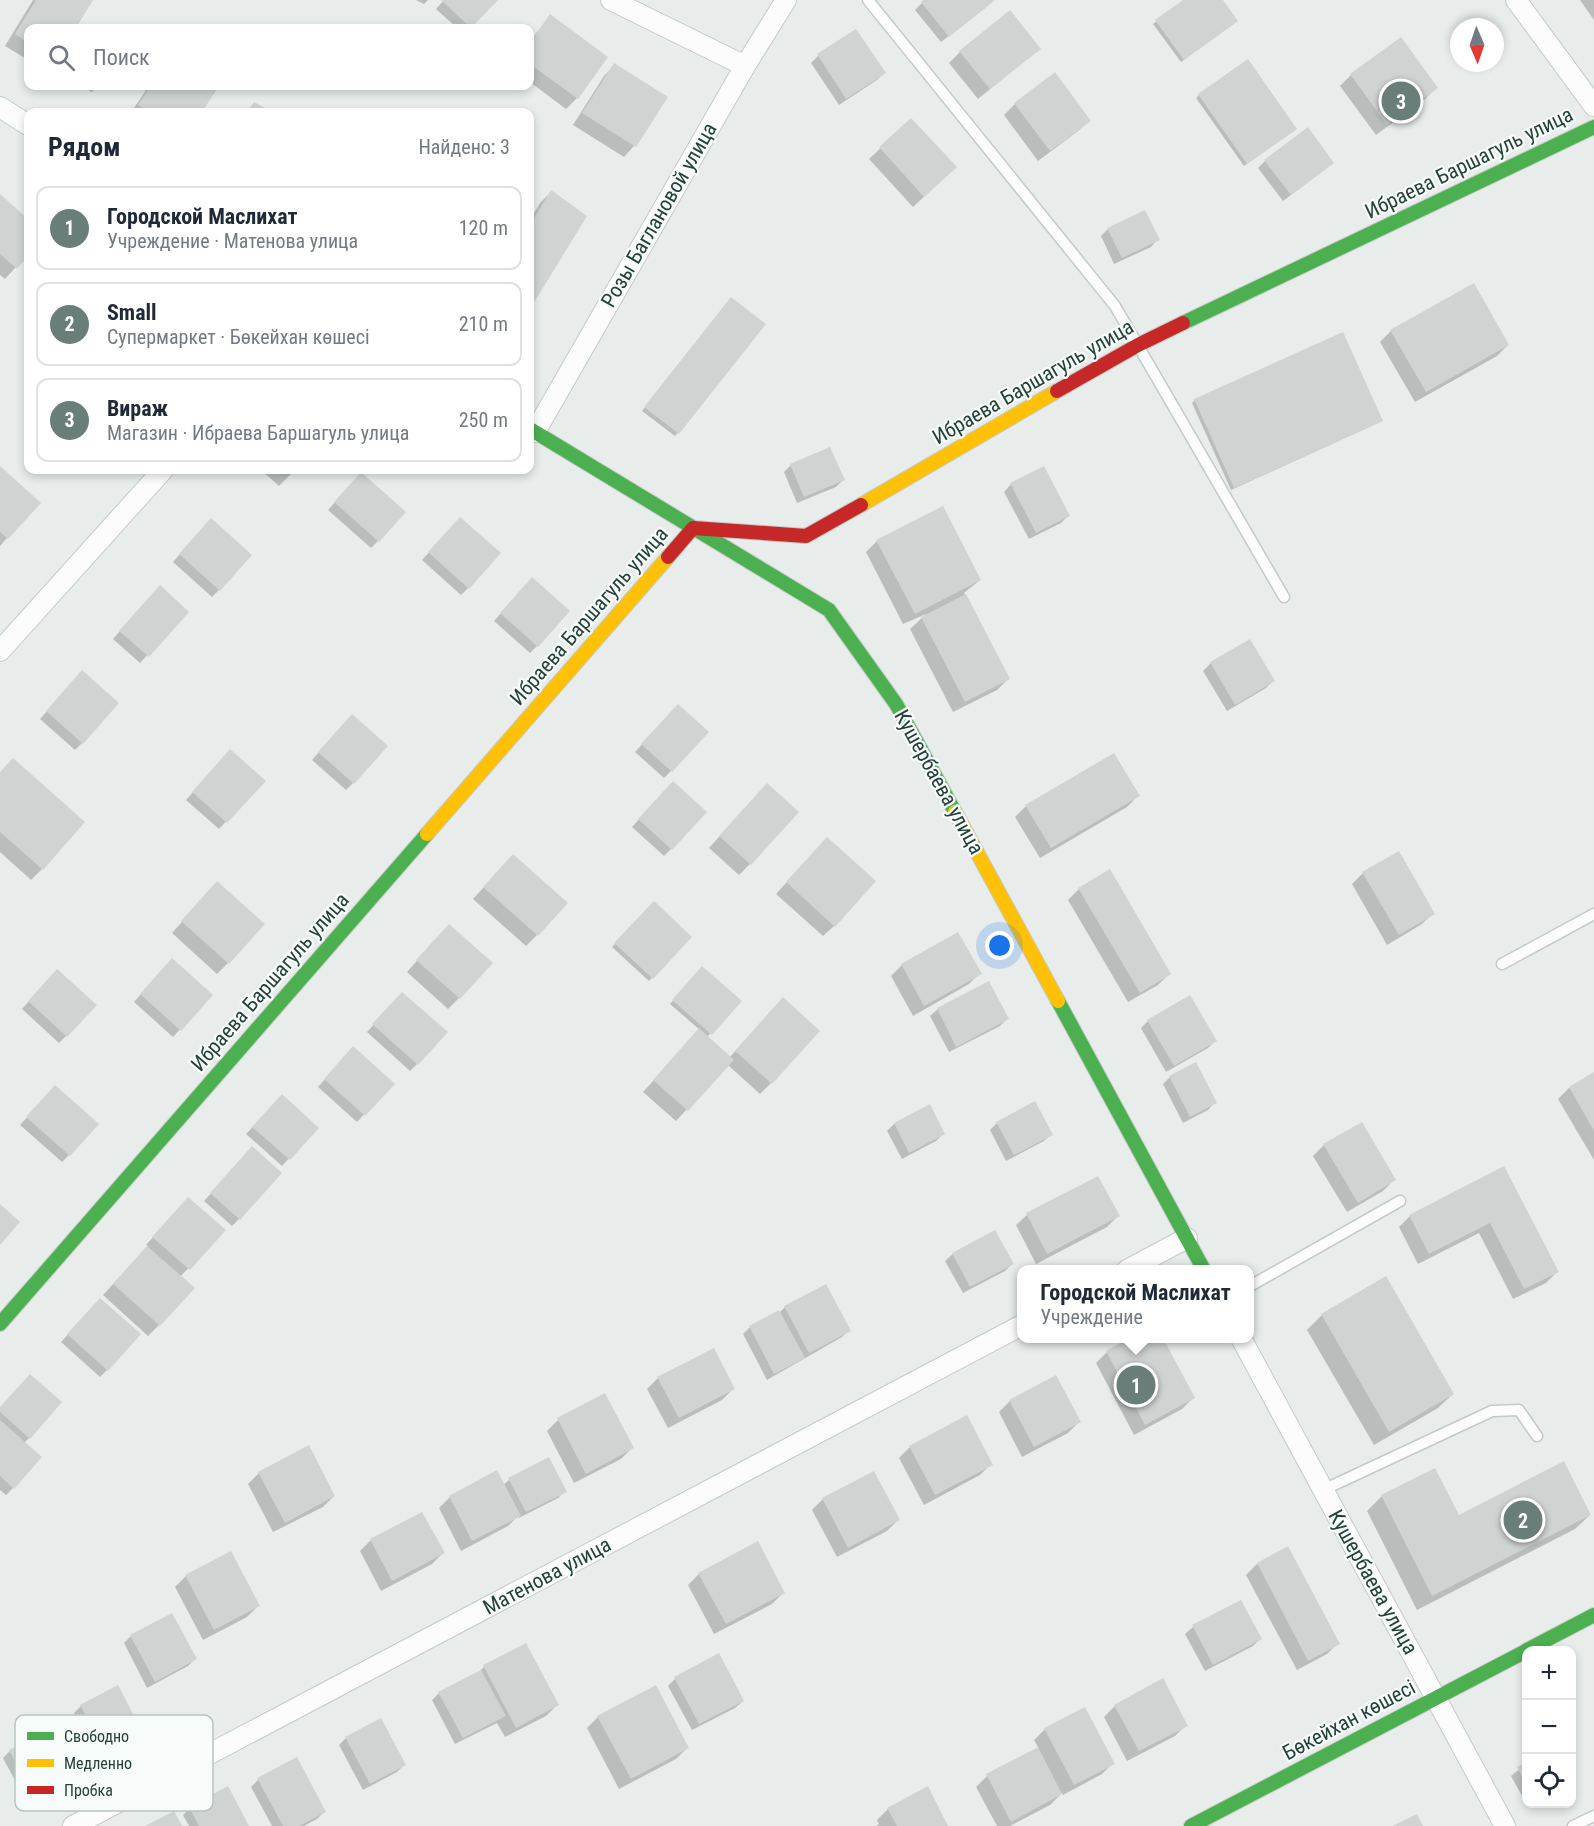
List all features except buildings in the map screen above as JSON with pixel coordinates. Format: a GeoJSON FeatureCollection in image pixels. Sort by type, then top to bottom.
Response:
{"type":"FeatureCollection","features":[{"type":"Feature","properties":{"kind":"street"},"geometry":{"type":"LineString","coordinates":[[611,0],[745,66]]}},
{"type":"Feature","properties":{"kind":"street","name":"Розы Баглановой улица"},"geometry":{"type":"LineString","coordinates":[[534,427],[786,0]]}},
{"type":"Feature","properties":{"kind":"street"},"geometry":{"type":"LineString","coordinates":[[1516,0],[1594,106]]}},
{"type":"Feature","properties":{"kind":"street"},"geometry":{"type":"LineString","coordinates":[[0,107],[24,122]]}},
{"type":"Feature","properties":{"kind":"street","name":"Ибраева Баршагуль улица"},"geometry":{"type":"LineString","coordinates":[[0,1324],[693,528],[806,536],[1138,345],[1594,127]]}},
{"type":"Feature","properties":{"kind":"street","name":"Кушербаева улица"},"geometry":{"type":"LineString","coordinates":[[534,431],[829,610],[896,704],[1202,1265]]}},
{"type":"Feature","properties":{"kind":"street"},"geometry":{"type":"LineString","coordinates":[[0,651],[159,474]]}},
{"type":"Feature","properties":{"kind":"street"},"geometry":{"type":"LineString","coordinates":[[1136,1265],[1187,1238]]}},
{"type":"Feature","properties":{"kind":"street","name":"Матенова улица"},"geometry":{"type":"LineString","coordinates":[[213,1752],[1017,1328]]}},
{"type":"Feature","properties":{"kind":"street","name":"Кушербаева улица"},"geometry":{"type":"LineString","coordinates":[[1244,1343],[1505,1826]]}},
{"type":"Feature","properties":{"kind":"street","name":"Бөкейхан көшесі"},"geometry":{"type":"LineString","coordinates":[[1536,1646],[1594,1615]]}},
{"type":"Feature","properties":{"kind":"street","name":"Бөкейхан көшесі"},"geometry":{"type":"LineString","coordinates":[[1191,1826],[1522,1654]]}},
{"type":"Feature","properties":{"kind":"street","name":"Матенова улица"},"geometry":{"type":"LineString","coordinates":[[73,1826],[101,1811]]}},
{"type":"Feature","properties":{"kind":"lane"},"geometry":{"type":"LineString","coordinates":[[868,0],[1115,306],[1284,597]]}},
{"type":"Feature","properties":{"kind":"lane"},"geometry":{"type":"LineString","coordinates":[[1502,964],[1594,914]]}},
{"type":"Feature","properties":{"kind":"lane"},"geometry":{"type":"LineString","coordinates":[[1254,1284],[1400,1202]]}},
{"type":"Feature","properties":{"kind":"lane"},"geometry":{"type":"LineString","coordinates":[[1323,1490],[1492,1411],[1519,1410],[1538,1436]]}},
{"type":"Feature","properties":{"kind":"lane"},"geometry":{"type":"LineString","coordinates":[[1573,1826],[1594,1816]]}},
{"type":"Feature","properties":{"kind":"traffic: fast"},"geometry":{"type":"LineString","coordinates":[[1183,323],[1594,127]]}},
{"type":"Feature","properties":{"kind":"traffic: fast"},"geometry":{"type":"LineString","coordinates":[[534,431],[829,610],[896,704],[955,812]]}},
{"type":"Feature","properties":{"kind":"traffic: fast"},"geometry":{"type":"LineString","coordinates":[[0,1324],[427,834]]}},
{"type":"Feature","properties":{"kind":"traffic: fast"},"geometry":{"type":"LineString","coordinates":[[1058,1001],[1201,1265]]}},
{"type":"Feature","properties":{"kind":"traffic: fast"},"geometry":{"type":"LineString","coordinates":[[1535,1646],[1594,1615]]}},
{"type":"Feature","properties":{"kind":"traffic: fast"},"geometry":{"type":"LineString","coordinates":[[1191,1826],[1522,1653]]}},
{"type":"Feature","properties":{"kind":"traffic: slow"},"geometry":{"type":"LineString","coordinates":[[861,505],[1057,391]]}},
{"type":"Feature","properties":{"kind":"traffic: slow"},"geometry":{"type":"LineString","coordinates":[[427,834],[668,557]]}},
{"type":"Feature","properties":{"kind":"traffic: slow"},"geometry":{"type":"LineString","coordinates":[[955,812],[1058,1001]]}},
{"type":"Feature","properties":{"kind":"traffic: jam"},"geometry":{"type":"LineString","coordinates":[[1057,391],[1138,345],[1183,323]]}},
{"type":"Feature","properties":{"kind":"traffic: jam"},"geometry":{"type":"LineString","coordinates":[[668,557],[693,528],[806,536],[861,505]]}},
{"type":"Feature","properties":{"kind":"place","name":"Вираж"},"geometry":{"type":"Point","coordinates":[1401,101]}},
{"type":"Feature","properties":{"kind":"place","name":"Городской Маслихат"},"geometry":{"type":"Point","coordinates":[1136,1385]}},
{"type":"Feature","properties":{"kind":"place","name":"Small"},"geometry":{"type":"Point","coordinates":[1523,1520]}}]}
